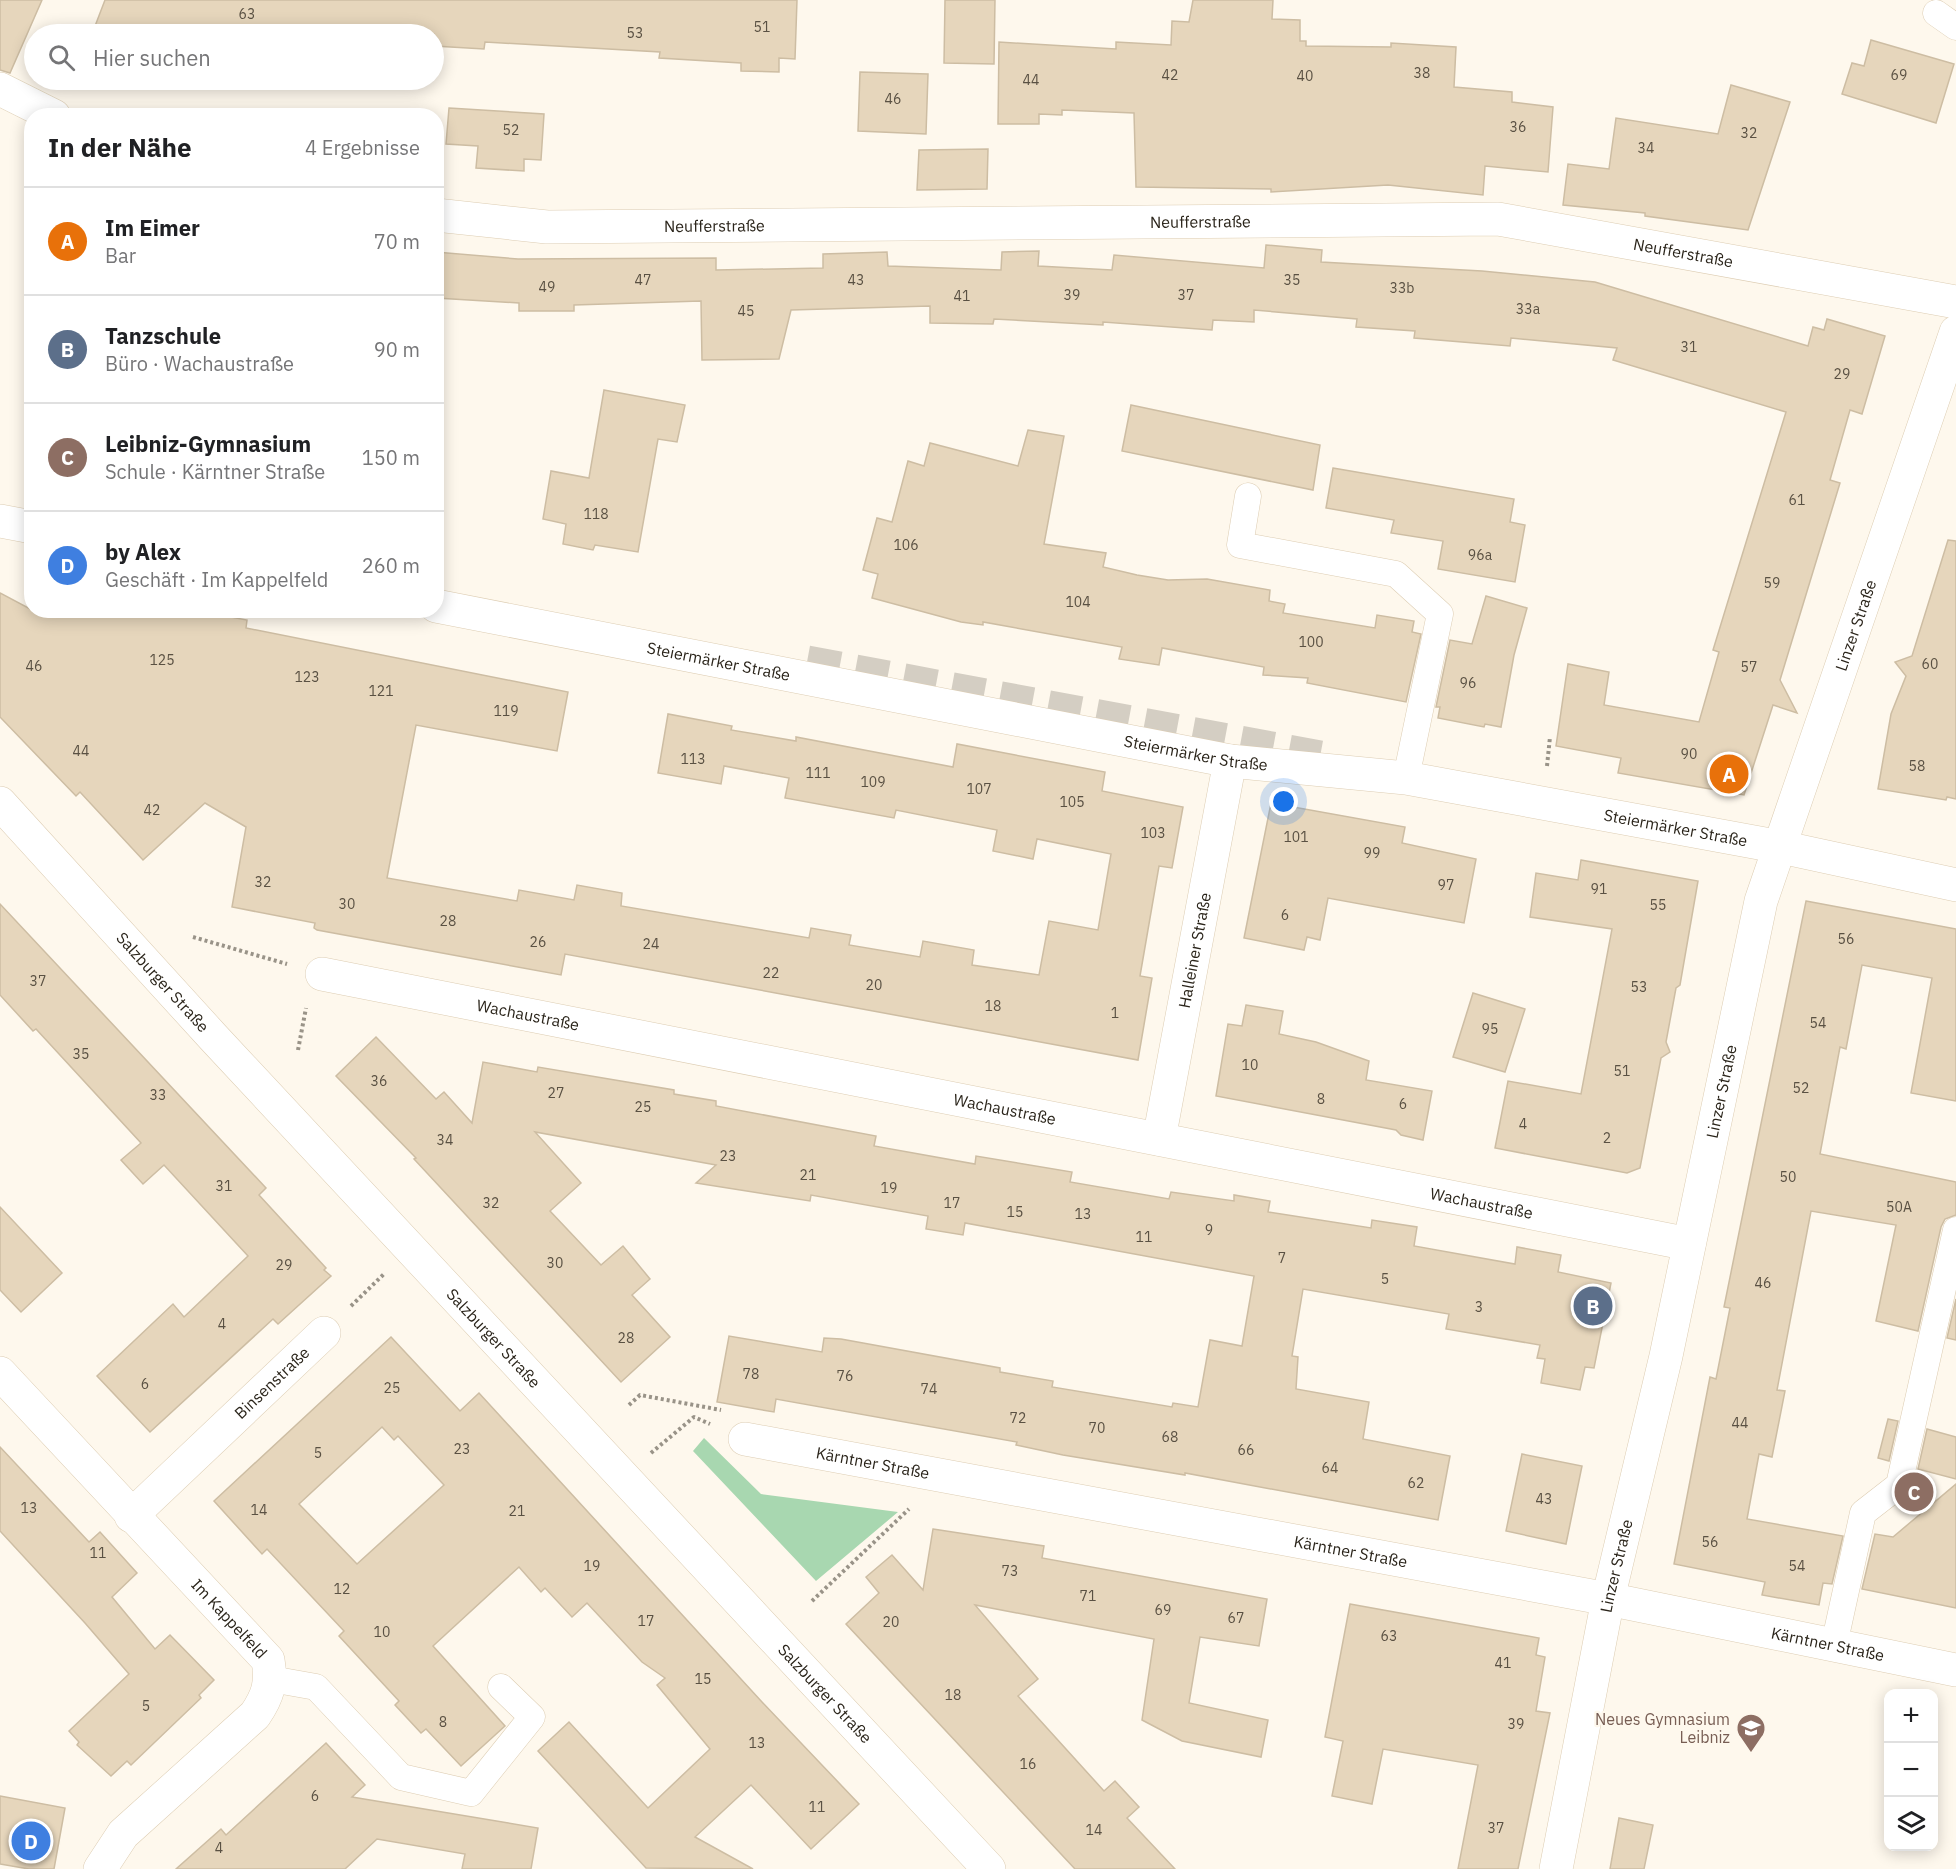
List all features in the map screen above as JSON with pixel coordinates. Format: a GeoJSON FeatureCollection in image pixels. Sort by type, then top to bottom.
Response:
{"type":"FeatureCollection","features":[{"type":"Feature","properties":{"kind":"street"},"geometry":{"type":"LineString","coordinates":[[0,88],[39,108]]}},
{"type":"Feature","properties":{"kind":"street","name":"Neufferstraße"},"geometry":{"type":"LineString","coordinates":[[444,216],[547,227],[1498,219],[1956,302]]}},
{"type":"Feature","properties":{"kind":"street","name":"Linzer Straße"},"geometry":{"type":"LineString","coordinates":[[1556,1869],[1608,1599],[1666,1356],[1761,901],[1956,332]]}},
{"type":"Feature","properties":{"kind":"street"},"geometry":{"type":"LineString","coordinates":[[0,521],[24,526]]}},
{"type":"Feature","properties":{"kind":"street","name":"Steiermärker Straße"},"geometry":{"type":"LineString","coordinates":[[444,608],[1230,761],[1406,778],[1781,847],[1956,885]]}},
{"type":"Feature","properties":{"kind":"street","name":"Halleiner Straße"},"geometry":{"type":"LineString","coordinates":[[1159,1139],[1230,761]]}},
{"type":"Feature","properties":{"kind":"street","name":"Salzburger Straße"},"geometry":{"type":"LineString","coordinates":[[0,802],[213,1037],[989,1869]]}},
{"type":"Feature","properties":{"kind":"street","name":"Wachaustraße"},"geometry":{"type":"LineString","coordinates":[[322,974],[1689,1244]]}},
{"type":"Feature","properties":{"kind":"street","name":"Binsenstraße"},"geometry":{"type":"LineString","coordinates":[[131,1516],[324,1333]]}},
{"type":"Feature","properties":{"kind":"street","name":"Im Kappelfeld"},"geometry":{"type":"LineString","coordinates":[[0,1373],[131,1516],[268,1660],[271,1679],[268,1696],[255,1715],[123,1834],[100,1869]]}},
{"type":"Feature","properties":{"kind":"street","name":"Kärntner Straße"},"geometry":{"type":"LineString","coordinates":[[745,1439],[1608,1599],[1956,1670]]}},
{"type":"Feature","properties":{"kind":"lane"},"geometry":{"type":"LineString","coordinates":[[1248,496],[1240,545],[1396,574],[1440,614],[1406,778]]}},
{"type":"Feature","properties":{"kind":"lane"},"geometry":{"type":"LineString","coordinates":[[1834,1645],[1863,1513],[1899,1485],[1956,1230]]}},
{"type":"Feature","properties":{"kind":"lane"},"geometry":{"type":"LineString","coordinates":[[271,1679],[316,1687],[401,1777],[471,1793],[532,1717],[501,1687]]}},
{"type":"Feature","properties":{"kind":"path"},"geometry":{"type":"LineString","coordinates":[[193,937],[322,974]]}},
{"type":"Feature","properties":{"kind":"path"},"geometry":{"type":"LineString","coordinates":[[324,1333],[410,1248]]}},
{"type":"Feature","properties":{"kind":"path"},"geometry":{"type":"LineString","coordinates":[[628,1405],[640,1395],[727,1411],[745,1439]]}},
{"type":"Feature","properties":{"kind":"path"},"geometry":{"type":"LineString","coordinates":[[622,1476],[694,1417],[745,1439]]}},
{"type":"Feature","properties":{"kind":"path"},"geometry":{"type":"LineString","coordinates":[[812,1601],[918,1500],[927,1473]]}},
{"type":"Feature","properties":{"kind":"green space"},"geometry":{"type":"Polygon","coordinates":[[[704,1438],[761,1494],[898,1512],[816,1581],[693,1451],[704,1438]]]}},
{"type":"Feature","properties":{"kind":"building"},"geometry":{"type":"Polygon","coordinates":[[[0,0],[42,0],[31,24],[24,24],[24,41],[10,73],[0,70],[0,0]]]}},
{"type":"Feature","properties":{"kind":"building"},"geometry":{"type":"Polygon","coordinates":[[[105,0],[797,0],[795,59],[779,58],[779,72],[741,71],[741,63],[659,58],[660,52],[485,42],[484,49],[444,47],[444,24],[96,24],[105,0]]]}},
{"type":"Feature","properties":{"kind":"building"},"geometry":{"type":"Polygon","coordinates":[[[945,0],[995,0],[994,64],[944,63],[945,0]]]}},
{"type":"Feature","properties":{"kind":"building"},"geometry":{"type":"Polygon","coordinates":[[[1193,0],[1273,0],[1272,19],[1300,20],[1300,41],[1306,41],[1306,46],[1391,47],[1391,43],[1456,47],[1454,87],[1512,92],[1512,102],[1553,107],[1548,172],[1485,166],[1483,195],[1388,185],[1271,192],[1271,189],[1136,187],[1134,113],[1062,110],[1062,115],[1039,114],[1039,124],[998,124],[999,42],[1116,49],[1116,42],[1171,45],[1172,21],[1189,22],[1193,0]]]}},
{"type":"Feature","properties":{"kind":"building"},"geometry":{"type":"Polygon","coordinates":[[[1871,40],[1954,64],[1936,123],[1842,94],[1852,63],[1864,66],[1871,40]]]}},
{"type":"Feature","properties":{"kind":"building"},"geometry":{"type":"Polygon","coordinates":[[[860,72],[928,74],[926,134],[858,131],[860,72]]]}},
{"type":"Feature","properties":{"kind":"building"},"geometry":{"type":"Polygon","coordinates":[[[1731,85],[1790,102],[1748,230],[1645,216],[1645,213],[1563,205],[1568,164],[1609,169],[1616,118],[1718,134],[1731,85]]]}},
{"type":"Feature","properties":{"kind":"building"},"geometry":{"type":"Polygon","coordinates":[[[449,108],[544,114],[541,160],[524,159],[524,171],[476,168],[478,146],[446,144],[449,108]]]}},
{"type":"Feature","properties":{"kind":"building"},"geometry":{"type":"Polygon","coordinates":[[[988,149],[987,189],[917,190],[919,150],[988,149]]]}},
{"type":"Feature","properties":{"kind":"building"},"geometry":{"type":"Polygon","coordinates":[[[1266,245],[1322,250],[1321,262],[1482,271],[1595,282],[1808,346],[1813,327],[1824,330],[1827,319],[1885,336],[1862,414],[1850,410],[1830,480],[1840,483],[1780,680],[1797,713],[1773,705],[1744,795],[1618,773],[1621,758],[1556,746],[1568,664],[1609,672],[1604,705],[1699,722],[1719,652],[1713,650],[1786,412],[1613,360],[1617,348],[1511,338],[1510,346],[1414,338],[1415,331],[1356,327],[1357,319],[1254,310],[1254,322],[1213,320],[1212,330],[1103,322],[1103,325],[994,319],[993,324],[930,323],[930,306],[791,310],[779,359],[702,360],[701,301],[574,305],[574,311],[519,311],[519,303],[444,298],[444,253],[518,259],[716,258],[716,270],[823,268],[823,254],[887,252],[888,266],[1001,270],[1002,252],[1039,251],[1038,266],[1112,270],[1114,255],[1264,268],[1266,245]]]}},
{"type":"Feature","properties":{"kind":"building"},"geometry":{"type":"Polygon","coordinates":[[[604,390],[685,405],[677,442],[658,439],[638,552],[595,545],[593,550],[563,544],[566,524],[543,519],[551,471],[589,478],[604,390]]]}},
{"type":"Feature","properties":{"kind":"building"},"geometry":{"type":"Polygon","coordinates":[[[1131,405],[1320,445],[1313,490],[1122,451],[1131,405]]]}},
{"type":"Feature","properties":{"kind":"building"},"geometry":{"type":"Polygon","coordinates":[[[1028,430],[1064,436],[1044,544],[1106,553],[1103,567],[1137,575],[1168,580],[1207,579],[1270,590],[1269,601],[1285,604],[1283,613],[1375,628],[1377,615],[1414,621],[1412,632],[1421,634],[1406,702],[1307,683],[1308,678],[1263,675],[1264,667],[1162,648],[1159,665],[1119,659],[1122,647],[983,622],[983,625],[961,622],[872,598],[878,574],[863,570],[877,518],[892,522],[908,461],[924,466],[930,443],[1018,466],[1028,430]]]}},
{"type":"Feature","properties":{"kind":"building"},"geometry":{"type":"Polygon","coordinates":[[[1333,468],[1514,499],[1510,522],[1525,525],[1515,582],[1438,569],[1443,541],[1391,533],[1394,520],[1326,508],[1333,468]]]}},
{"type":"Feature","properties":{"kind":"building"},"geometry":{"type":"Polygon","coordinates":[[[1948,540],[1956,541],[1956,799],[1947,797],[1946,800],[1878,789],[1891,714],[1906,676],[1895,662],[1912,656],[1948,540]]]}},
{"type":"Feature","properties":{"kind":"building"},"geometry":{"type":"Polygon","coordinates":[[[0,593],[24,606],[24,618],[236,618],[247,620],[246,628],[568,692],[557,751],[416,725],[387,878],[517,901],[519,890],[574,900],[577,885],[622,893],[621,906],[809,938],[811,928],[851,935],[849,945],[920,957],[923,941],[974,950],[972,965],[1039,975],[1049,921],[1098,930],[1111,854],[1037,839],[1033,859],[993,851],[997,830],[896,810],[894,818],[785,798],[789,778],[724,766],[721,784],[658,773],[668,714],[732,726],[731,730],[796,741],[796,737],[953,767],[957,744],[1105,772],[1102,791],[1183,807],[1172,868],[1159,866],[1140,976],[1152,978],[1138,1060],[565,954],[561,975],[317,930],[314,928],[315,923],[232,907],[246,827],[205,803],[143,860],[80,792],[76,796],[0,717],[0,593]]]}},
{"type":"Feature","properties":{"kind":"building"},"geometry":{"type":"Polygon","coordinates":[[[1486,596],[1527,608],[1514,655],[1501,727],[1485,724],[1484,727],[1438,718],[1440,707],[1436,707],[1450,640],[1472,644],[1486,596]]]}},
{"type":"Feature","properties":{"kind":"building"},"geometry":{"type":"Polygon","coordinates":[[[1271,803],[1405,827],[1402,843],[1476,859],[1464,923],[1328,898],[1320,940],[1307,937],[1304,950],[1244,938],[1271,803]]]}},
{"type":"Feature","properties":{"kind":"building"},"geometry":{"type":"Polygon","coordinates":[[[1581,860],[1698,881],[1680,985],[1676,988],[1666,1042],[1670,1052],[1661,1058],[1640,1168],[1627,1173],[1495,1148],[1508,1081],[1581,1094],[1612,929],[1530,917],[1536,873],[1578,880],[1581,860]]]}},
{"type":"Feature","properties":{"kind":"building"},"geometry":{"type":"Polygon","coordinates":[[[1806,901],[1956,929],[1956,1101],[1911,1093],[1932,978],[1862,965],[1846,1049],[1840,1047],[1820,1154],[1956,1182],[1956,1215],[1945,1219],[1941,1227],[1918,1331],[1876,1321],[1896,1225],[1811,1211],[1777,1390],[1785,1391],[1772,1457],[1759,1454],[1747,1519],[1843,1536],[1832,1584],[1823,1583],[1819,1605],[1762,1595],[1765,1582],[1674,1564],[1710,1377],[1716,1379],[1730,1308],[1724,1307],[1806,901]]]}},
{"type":"Feature","properties":{"kind":"building"},"geometry":{"type":"Polygon","coordinates":[[[0,904],[266,1188],[259,1195],[331,1276],[278,1324],[273,1319],[150,1432],[97,1376],[173,1304],[184,1317],[248,1256],[164,1165],[143,1184],[121,1160],[141,1143],[36,1029],[33,1031],[0,995],[0,904]]]}},
{"type":"Feature","properties":{"kind":"building"},"geometry":{"type":"Polygon","coordinates":[[[1473,993],[1525,1009],[1505,1072],[1453,1057],[1473,993]]]}},
{"type":"Feature","properties":{"kind":"building"},"geometry":{"type":"Polygon","coordinates":[[[1246,1005],[1283,1011],[1279,1034],[1316,1042],[1369,1061],[1366,1080],[1432,1091],[1423,1140],[1401,1135],[1396,1130],[1216,1096],[1228,1024],[1242,1026],[1246,1005]]]}},
{"type":"Feature","properties":{"kind":"building"},"geometry":{"type":"Polygon","coordinates":[[[376,1037],[436,1099],[444,1092],[472,1123],[483,1062],[537,1072],[538,1067],[674,1090],[674,1094],[716,1101],[716,1106],[876,1136],[874,1146],[975,1164],[976,1156],[1072,1172],[1070,1182],[1169,1199],[1171,1192],[1234,1201],[1234,1195],[1270,1201],[1268,1212],[1371,1228],[1372,1220],[1417,1227],[1414,1246],[1515,1264],[1517,1247],[1561,1255],[1558,1272],[1611,1283],[1594,1368],[1585,1367],[1580,1390],[1541,1383],[1545,1359],[1537,1358],[1540,1345],[1446,1329],[1449,1314],[1303,1289],[1292,1356],[1298,1357],[1296,1389],[1369,1402],[1363,1439],[1450,1456],[1438,1520],[1185,1473],[1185,1475],[1063,1455],[1016,1445],[1017,1442],[776,1399],[774,1412],[717,1402],[729,1336],[822,1352],[824,1338],[841,1339],[1000,1368],[1000,1372],[1053,1381],[1052,1387],[1172,1407],[1173,1403],[1198,1407],[1210,1340],[1242,1346],[1254,1276],[965,1223],[963,1235],[926,1229],[928,1216],[811,1195],[810,1201],[696,1183],[716,1165],[535,1132],[581,1183],[550,1211],[601,1265],[623,1246],[650,1279],[632,1295],[670,1337],[621,1382],[414,1159],[416,1158],[336,1076],[376,1037]]]}},
{"type":"Feature","properties":{"kind":"building"},"geometry":{"type":"Polygon","coordinates":[[[0,1207],[62,1273],[21,1312],[0,1290],[0,1207]]]}},
{"type":"Feature","properties":{"kind":"building"},"geometry":{"type":"Polygon","coordinates":[[[1956,1299],[1956,1340],[1947,1338],[1956,1299]]]}},
{"type":"Feature","properties":{"kind":"building"},"geometry":{"type":"Polygon","coordinates":[[[391,1337],[460,1411],[479,1393],[762,1702],[859,1804],[811,1849],[751,1785],[695,1837],[753,1869],[646,1868],[538,1751],[569,1722],[648,1808],[710,1749],[657,1685],[665,1678],[642,1662],[587,1603],[572,1617],[545,1588],[541,1592],[519,1567],[433,1646],[505,1726],[461,1766],[426,1729],[421,1733],[395,1705],[399,1701],[339,1636],[344,1631],[267,1549],[262,1554],[214,1501],[391,1337]],[[382,1427],[299,1504],[357,1564],[444,1485],[398,1436],[394,1440],[382,1427]]]}},
{"type":"Feature","properties":{"kind":"building"},"geometry":{"type":"Polygon","coordinates":[[[1888,1419],[1898,1421],[1889,1461],[1878,1458],[1888,1419]]]}},
{"type":"Feature","properties":{"kind":"building"},"geometry":{"type":"Polygon","coordinates":[[[1927,1429],[1956,1437],[1956,1479],[1918,1469],[1927,1429]]]}},
{"type":"Feature","properties":{"kind":"building"},"geometry":{"type":"Polygon","coordinates":[[[0,1447],[89,1542],[100,1532],[137,1573],[112,1597],[155,1649],[170,1635],[214,1680],[199,1695],[201,1698],[131,1765],[127,1761],[111,1776],[77,1745],[79,1742],[69,1731],[129,1674],[0,1531],[0,1447]]]}},
{"type":"Feature","properties":{"kind":"building"},"geometry":{"type":"Polygon","coordinates":[[[1522,1454],[1582,1466],[1566,1544],[1506,1531],[1522,1454]]]}},
{"type":"Feature","properties":{"kind":"building"},"geometry":{"type":"Polygon","coordinates":[[[1956,1484],[1956,1608],[1862,1589],[1875,1534],[1893,1537],[1956,1484]]]}},
{"type":"Feature","properties":{"kind":"building"},"geometry":{"type":"Polygon","coordinates":[[[933,1529],[1044,1546],[1042,1558],[1267,1599],[1259,1646],[1200,1637],[1189,1703],[1268,1720],[1261,1757],[1182,1741],[1142,1720],[1154,1639],[975,1605],[1038,1679],[1018,1696],[1104,1791],[1115,1781],[1139,1807],[1127,1818],[1175,1869],[1075,1869],[846,1624],[879,1593],[866,1577],[892,1555],[923,1590],[933,1529]]]}},
{"type":"Feature","properties":{"kind":"building"},"geometry":{"type":"Polygon","coordinates":[[[1350,1604],[1539,1638],[1536,1655],[1545,1657],[1536,1711],[1550,1713],[1518,1869],[1458,1869],[1478,1765],[1383,1749],[1372,1804],[1332,1796],[1343,1741],[1325,1737],[1350,1604]]]}},
{"type":"Feature","properties":{"kind":"building"},"geometry":{"type":"Polygon","coordinates":[[[326,1743],[365,1785],[352,1797],[538,1828],[531,1869],[462,1869],[465,1854],[377,1839],[345,1869],[176,1869],[221,1829],[226,1835],[326,1743]]]}},
{"type":"Feature","properties":{"kind":"building"},"geometry":{"type":"Polygon","coordinates":[[[0,1796],[65,1808],[54,1869],[29,1869],[0,1864],[0,1796]]]}},
{"type":"Feature","properties":{"kind":"building"},"geometry":{"type":"Polygon","coordinates":[[[1619,1818],[1653,1825],[1644,1869],[1610,1869],[1619,1818]]]}},
{"type":"Feature","properties":{"kind":"tunnel"},"geometry":{"type":"LineString","coordinates":[[807,662],[1320,757]]}},
{"type":"Feature","properties":{"kind":"place","name":"Im Eimer"},"geometry":{"type":"Point","coordinates":[1729,774]}},
{"type":"Feature","properties":{"kind":"place","name":"Tanzschule"},"geometry":{"type":"Point","coordinates":[1593,1306]}},
{"type":"Feature","properties":{"kind":"place","name":"Leibniz-Gymnasium"},"geometry":{"type":"Point","coordinates":[1914,1492]}},
{"type":"Feature","properties":{"kind":"place","name":"Neues Gymnasium Leibniz"},"geometry":{"type":"Point","coordinates":[1751,1754]}},
{"type":"Feature","properties":{"kind":"place","name":"by Alex"},"geometry":{"type":"Point","coordinates":[31,1841]}}]}
